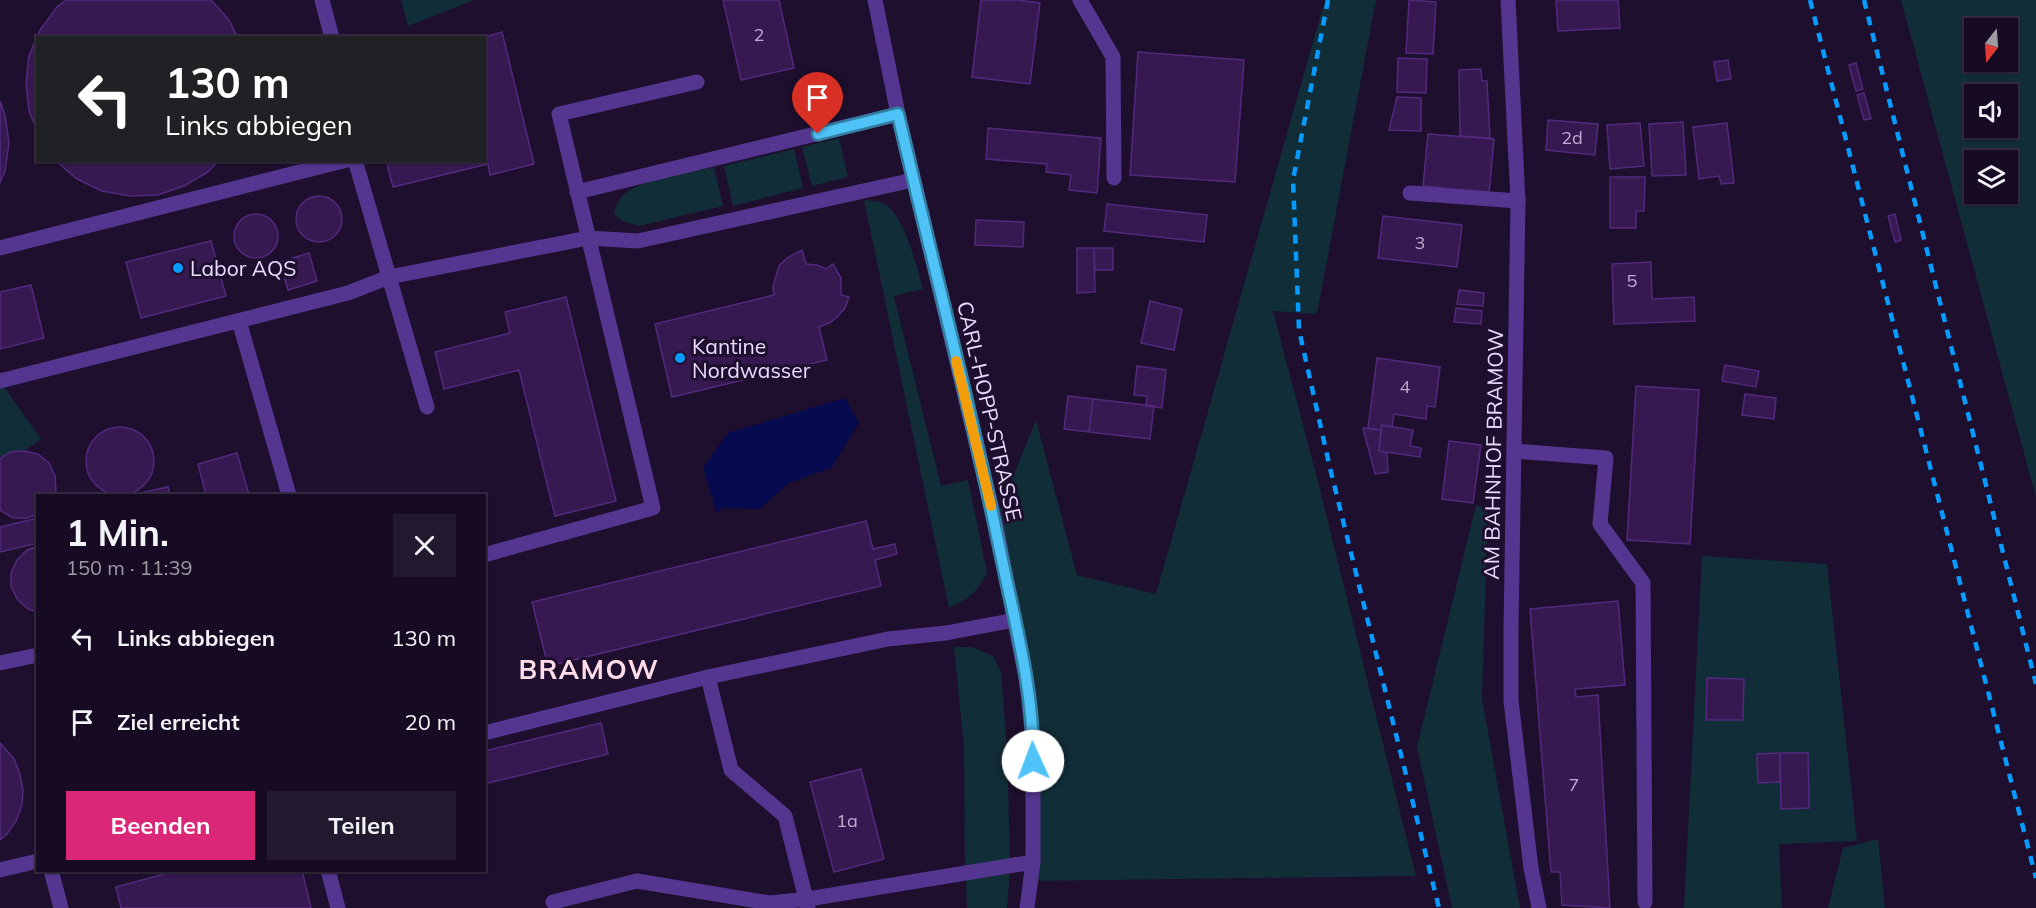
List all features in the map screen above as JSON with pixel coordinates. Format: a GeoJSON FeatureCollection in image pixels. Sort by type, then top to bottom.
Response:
{"type":"FeatureCollection","features":[{"type":"Feature","properties":{"kind":"street"},"geometry":{"type":"LineString","coordinates":[[322,0],[331,36]]}},
{"type":"Feature","properties":{"kind":"street","name":"CARL-HOPP-STRASSE"},"geometry":{"type":"LineString","coordinates":[[875,0],[884,52],[913,180],[995,522],[1027,683],[1034,741],[1033,862],[1027,908]]}},
{"type":"Feature","properties":{"kind":"street"},"geometry":{"type":"LineString","coordinates":[[1080,0],[1113,57],[1114,178]]}},
{"type":"Feature","properties":{"kind":"street","name":"AM BAHNHOF BRAMOW"},"geometry":{"type":"LineString","coordinates":[[1508,0],[1518,201],[1511,701],[1531,868],[1539,908]]}},
{"type":"Feature","properties":{"kind":"street"},"geometry":{"type":"LineString","coordinates":[[486,554],[653,508],[559,114],[697,82]]}},
{"type":"Feature","properties":{"kind":"street"},"geometry":{"type":"LineString","coordinates":[[577,192],[898,114]]}},
{"type":"Feature","properties":{"kind":"street"},"geometry":{"type":"LineString","coordinates":[[0,248],[339,162]]}},
{"type":"Feature","properties":{"kind":"street"},"geometry":{"type":"LineString","coordinates":[[357,162],[427,408]]}},
{"type":"Feature","properties":{"kind":"street"},"geometry":{"type":"LineString","coordinates":[[0,381],[348,293],[389,277],[588,238],[638,241],[913,180]]}},
{"type":"Feature","properties":{"kind":"street"},"geometry":{"type":"LineString","coordinates":[[1410,193],[1518,201]]}},
{"type":"Feature","properties":{"kind":"street"},"geometry":{"type":"LineString","coordinates":[[239,321],[289,494]]}},
{"type":"Feature","properties":{"kind":"street"},"geometry":{"type":"LineString","coordinates":[[1514,451],[1606,458],[1600,524],[1643,583],[1645,902]]}},
{"type":"Feature","properties":{"kind":"street"},"geometry":{"type":"LineString","coordinates":[[486,732],[708,677],[888,639],[946,633],[1015,620]]}},
{"type":"Feature","properties":{"kind":"street"},"geometry":{"type":"LineString","coordinates":[[0,663],[36,655]]}},
{"type":"Feature","properties":{"kind":"street"},"geometry":{"type":"LineString","coordinates":[[708,677],[731,770],[785,816],[808,904]]}},
{"type":"Feature","properties":{"kind":"street"},"geometry":{"type":"LineString","coordinates":[[0,870],[36,861]]}},
{"type":"Feature","properties":{"kind":"street"},"geometry":{"type":"LineString","coordinates":[[553,902],[637,881],[770,903],[808,904],[1033,862]]}},
{"type":"Feature","properties":{"kind":"street"},"geometry":{"type":"LineString","coordinates":[[52,872],[61,908]]}},
{"type":"Feature","properties":{"kind":"street"},"geometry":{"type":"LineString","coordinates":[[329,872],[338,908]]}},
{"type":"Feature","properties":{"kind":"shaded area"},"geometry":{"type":"Polygon","coordinates":[[[401,0],[474,0],[408,26],[401,0]]]}},
{"type":"Feature","properties":{"kind":"shaded area"},"geometry":{"type":"Polygon","coordinates":[[[1325,0],[1376,0],[1317,314],[1273,311],[1416,876],[1031,881],[1033,741],[995,522],[1036,420],[1077,575],[1156,594],[1325,0]]]}},
{"type":"Feature","properties":{"kind":"shaded area"},"geometry":{"type":"Polygon","coordinates":[[[1901,0],[2036,0],[2036,497],[1901,0]]]}},
{"type":"Feature","properties":{"kind":"shaded area"},"geometry":{"type":"Polygon","coordinates":[[[839,138],[848,177],[812,186],[802,147],[839,138]]]}},
{"type":"Feature","properties":{"kind":"shaded area"},"geometry":{"type":"Polygon","coordinates":[[[794,149],[803,188],[733,206],[724,166],[794,149]]]}},
{"type":"Feature","properties":{"kind":"shaded area"},"geometry":{"type":"Polygon","coordinates":[[[714,167],[723,206],[639,226],[623,221],[614,214],[621,198],[642,184],[714,167]]]}},
{"type":"Feature","properties":{"kind":"shaded area"},"geometry":{"type":"Polygon","coordinates":[[[864,200],[883,203],[891,209],[909,242],[923,289],[894,296],[941,486],[968,480],[987,572],[972,594],[949,608],[864,200]]]}},
{"type":"Feature","properties":{"kind":"shaded area"},"geometry":{"type":"Polygon","coordinates":[[[0,381],[41,439],[24,451],[10,452],[0,459],[0,381]]]}},
{"type":"Feature","properties":{"kind":"shaded area"},"geometry":{"type":"Polygon","coordinates":[[[845,398],[859,423],[831,468],[789,483],[760,509],[723,508],[717,513],[703,468],[728,433],[845,398]]]}},
{"type":"Feature","properties":{"kind":"shaded area"},"geometry":{"type":"Polygon","coordinates":[[[1476,505],[1488,509],[1482,699],[1520,908],[1452,908],[1417,747],[1476,505]]]}},
{"type":"Feature","properties":{"kind":"shaded area"},"geometry":{"type":"Polygon","coordinates":[[[1702,556],[1827,564],[1857,841],[1779,844],[1782,908],[1684,908],[1702,556]]]}},
{"type":"Feature","properties":{"kind":"shaded area"},"geometry":{"type":"Polygon","coordinates":[[[954,647],[972,647],[993,656],[1001,672],[1007,748],[1010,859],[965,870],[964,748],[954,647]]]}},
{"type":"Feature","properties":{"kind":"shaded area"},"geometry":{"type":"Polygon","coordinates":[[[1878,839],[1885,908],[1828,908],[1843,848],[1878,839]]]}},
{"type":"Feature","properties":{"kind":"shaded area"},"geometry":{"type":"Polygon","coordinates":[[[1010,871],[1007,908],[967,908],[966,880],[1010,871]]]}},
{"type":"Feature","properties":{"kind":"building"},"geometry":{"type":"Polygon","coordinates":[[[66,0],[211,0],[229,20],[237,36],[37,36],[57,7],[66,0]]]}},
{"type":"Feature","properties":{"kind":"building"},"geometry":{"type":"Polygon","coordinates":[[[723,0],[779,0],[794,68],[741,80],[723,0]]]}},
{"type":"Feature","properties":{"kind":"building"},"geometry":{"type":"Polygon","coordinates":[[[981,0],[1018,0],[1040,3],[1030,84],[972,77],[981,0]]]}},
{"type":"Feature","properties":{"kind":"building"},"geometry":{"type":"Polygon","coordinates":[[[1409,0],[1436,2],[1433,54],[1406,53],[1409,0]]]}},
{"type":"Feature","properties":{"kind":"building"},"geometry":{"type":"Polygon","coordinates":[[[1556,0],[1618,0],[1620,28],[1558,31],[1556,0]]]}},
{"type":"Feature","properties":{"kind":"building"},"geometry":{"type":"Polygon","coordinates":[[[502,32],[534,164],[490,175],[488,164],[393,187],[387,162],[486,162],[486,37],[502,32]]]}},
{"type":"Feature","properties":{"kind":"building"},"geometry":{"type":"Polygon","coordinates":[[[36,39],[36,128],[29,111],[26,83],[29,56],[36,39]]]}},
{"type":"Feature","properties":{"kind":"building"},"geometry":{"type":"Polygon","coordinates":[[[1138,52],[1244,60],[1235,182],[1130,175],[1138,52]]]}},
{"type":"Feature","properties":{"kind":"building"},"geometry":{"type":"Polygon","coordinates":[[[1398,58],[1427,59],[1426,93],[1397,92],[1398,58]]]}},
{"type":"Feature","properties":{"kind":"building"},"geometry":{"type":"Polygon","coordinates":[[[1728,60],[1731,79],[1717,81],[1714,62],[1728,60]]]}},
{"type":"Feature","properties":{"kind":"building"},"geometry":{"type":"Polygon","coordinates":[[[1856,63],[1863,89],[1856,91],[1849,65],[1856,63]]]}},
{"type":"Feature","properties":{"kind":"building"},"geometry":{"type":"Polygon","coordinates":[[[1481,69],[1482,81],[1487,81],[1490,138],[1460,136],[1459,70],[1481,69]]]}},
{"type":"Feature","properties":{"kind":"building"},"geometry":{"type":"Polygon","coordinates":[[[1864,93],[1871,119],[1864,120],[1857,95],[1864,93]]]}},
{"type":"Feature","properties":{"kind":"building"},"geometry":{"type":"Polygon","coordinates":[[[1397,97],[1421,98],[1421,131],[1389,130],[1397,97]]]}},
{"type":"Feature","properties":{"kind":"building"},"geometry":{"type":"Polygon","coordinates":[[[0,101],[5,115],[9,143],[5,171],[0,183],[0,101]]]}},
{"type":"Feature","properties":{"kind":"building"},"geometry":{"type":"Polygon","coordinates":[[[1548,120],[1598,124],[1595,155],[1546,150],[1548,120]]]}},
{"type":"Feature","properties":{"kind":"building"},"geometry":{"type":"Polygon","coordinates":[[[1683,122],[1686,175],[1652,176],[1649,124],[1683,122]]]}},
{"type":"Feature","properties":{"kind":"building"},"geometry":{"type":"Polygon","coordinates":[[[1640,123],[1644,166],[1610,169],[1607,125],[1640,123]]]}},
{"type":"Feature","properties":{"kind":"building"},"geometry":{"type":"Polygon","coordinates":[[[1727,123],[1734,183],[1721,184],[1719,176],[1699,179],[1693,127],[1727,123]]]}},
{"type":"Feature","properties":{"kind":"building"},"geometry":{"type":"Polygon","coordinates":[[[988,128],[1101,138],[1097,193],[1069,190],[1071,175],[1046,172],[1047,164],[986,159],[988,128]]]}},
{"type":"Feature","properties":{"kind":"building"},"geometry":{"type":"Polygon","coordinates":[[[1428,134],[1494,139],[1489,193],[1423,186],[1428,134]]]}},
{"type":"Feature","properties":{"kind":"building"},"geometry":{"type":"Polygon","coordinates":[[[57,162],[217,162],[208,172],[184,186],[158,195],[130,196],[102,191],[77,179],[57,162]]]}},
{"type":"Feature","properties":{"kind":"building"},"geometry":{"type":"Polygon","coordinates":[[[1610,177],[1645,177],[1644,211],[1636,211],[1636,228],[1610,228],[1610,177]]]}},
{"type":"Feature","properties":{"kind":"building"},"geometry":{"type":"Polygon","coordinates":[[[319,196],[335,203],[342,219],[335,235],[319,242],[303,235],[296,219],[303,203],[319,196]]]}},
{"type":"Feature","properties":{"kind":"building"},"geometry":{"type":"Polygon","coordinates":[[[1107,204],[1207,215],[1204,242],[1104,231],[1107,204]]]}},
{"type":"Feature","properties":{"kind":"building"},"geometry":{"type":"Polygon","coordinates":[[[256,214],[272,220],[278,236],[272,252],[256,258],[240,252],[234,236],[240,220],[256,214]]]}},
{"type":"Feature","properties":{"kind":"building"},"geometry":{"type":"Polygon","coordinates":[[[1895,214],[1901,240],[1895,242],[1888,216],[1895,214]]]}},
{"type":"Feature","properties":{"kind":"building"},"geometry":{"type":"Polygon","coordinates":[[[1383,216],[1462,225],[1457,267],[1378,258],[1383,216]]]}},
{"type":"Feature","properties":{"kind":"building"},"geometry":{"type":"Polygon","coordinates":[[[976,220],[1024,222],[1023,247],[975,245],[976,220]]]}},
{"type":"Feature","properties":{"kind":"building"},"geometry":{"type":"Polygon","coordinates":[[[211,241],[226,296],[141,318],[126,262],[211,241]]]}},
{"type":"Feature","properties":{"kind":"building"},"geometry":{"type":"Polygon","coordinates":[[[1077,248],[1094,248],[1095,292],[1077,293],[1077,248]]]}},
{"type":"Feature","properties":{"kind":"building"},"geometry":{"type":"Polygon","coordinates":[[[1094,248],[1113,248],[1113,270],[1095,270],[1094,248]]]}},
{"type":"Feature","properties":{"kind":"building"},"geometry":{"type":"Polygon","coordinates":[[[802,250],[806,264],[826,269],[833,264],[841,278],[841,295],[849,297],[845,308],[838,316],[819,327],[827,360],[672,397],[655,324],[774,295],[773,286],[779,266],[787,258],[802,250]]]}},
{"type":"Feature","properties":{"kind":"building"},"geometry":{"type":"Polygon","coordinates":[[[309,253],[317,281],[288,290],[280,262],[309,253]]]}},
{"type":"Feature","properties":{"kind":"building"},"geometry":{"type":"Polygon","coordinates":[[[1651,262],[1652,299],[1694,297],[1695,321],[1614,324],[1612,264],[1651,262]]]}},
{"type":"Feature","properties":{"kind":"building"},"geometry":{"type":"Polygon","coordinates":[[[31,285],[44,338],[0,349],[0,292],[31,285]]]}},
{"type":"Feature","properties":{"kind":"building"},"geometry":{"type":"Polygon","coordinates":[[[1459,290],[1484,293],[1483,306],[1457,304],[1459,290]]]}},
{"type":"Feature","properties":{"kind":"building"},"geometry":{"type":"Polygon","coordinates":[[[566,297],[616,501],[555,516],[519,370],[444,389],[435,352],[510,333],[505,312],[566,297]]]}},
{"type":"Feature","properties":{"kind":"building"},"geometry":{"type":"Polygon","coordinates":[[[1150,301],[1182,309],[1174,350],[1141,343],[1150,301]]]}},
{"type":"Feature","properties":{"kind":"building"},"geometry":{"type":"Polygon","coordinates":[[[1456,308],[1482,311],[1481,324],[1454,322],[1456,308]]]}},
{"type":"Feature","properties":{"kind":"building"},"geometry":{"type":"Polygon","coordinates":[[[1377,358],[1440,367],[1435,407],[1427,406],[1426,419],[1394,414],[1392,427],[1382,425],[1381,430],[1368,428],[1377,358]]]}},
{"type":"Feature","properties":{"kind":"building"},"geometry":{"type":"Polygon","coordinates":[[[1725,365],[1759,371],[1756,387],[1722,381],[1725,365]]]}},
{"type":"Feature","properties":{"kind":"building"},"geometry":{"type":"Polygon","coordinates":[[[1137,366],[1166,370],[1162,408],[1146,406],[1147,396],[1134,395],[1137,366]]]}},
{"type":"Feature","properties":{"kind":"building"},"geometry":{"type":"Polygon","coordinates":[[[1636,386],[1699,390],[1690,544],[1627,540],[1636,386]]]}},
{"type":"Feature","properties":{"kind":"building"},"geometry":{"type":"Polygon","coordinates":[[[1745,394],[1776,398],[1774,419],[1742,415],[1745,394]]]}},
{"type":"Feature","properties":{"kind":"building"},"geometry":{"type":"Polygon","coordinates":[[[1068,396],[1093,399],[1089,432],[1064,429],[1068,396]]]}},
{"type":"Feature","properties":{"kind":"building"},"geometry":{"type":"Polygon","coordinates":[[[1093,399],[1154,406],[1150,439],[1089,432],[1093,399]]]}},
{"type":"Feature","properties":{"kind":"building"},"geometry":{"type":"Polygon","coordinates":[[[1382,425],[1413,430],[1410,446],[1421,448],[1420,457],[1379,451],[1382,425]]]}},
{"type":"Feature","properties":{"kind":"building"},"geometry":{"type":"Polygon","coordinates":[[[113,428],[127,428],[139,433],[148,442],[153,454],[153,468],[148,480],[139,489],[127,494],[113,494],[101,489],[92,480],[87,468],[87,454],[92,442],[101,433],[113,428]]]}},
{"type":"Feature","properties":{"kind":"building"},"geometry":{"type":"Polygon","coordinates":[[[1363,428],[1381,430],[1379,451],[1387,453],[1388,472],[1375,474],[1363,428]]]}},
{"type":"Feature","properties":{"kind":"building"},"geometry":{"type":"Polygon","coordinates":[[[1449,441],[1481,445],[1473,503],[1442,499],[1449,441]]]}},
{"type":"Feature","properties":{"kind":"building"},"geometry":{"type":"Polygon","coordinates":[[[24,451],[38,454],[49,463],[55,476],[54,494],[36,494],[36,515],[27,518],[13,518],[0,510],[0,459],[10,452],[24,451]]]}},
{"type":"Feature","properties":{"kind":"building"},"geometry":{"type":"Polygon","coordinates":[[[237,453],[249,494],[206,494],[198,464],[237,453]]]}},
{"type":"Feature","properties":{"kind":"building"},"geometry":{"type":"Polygon","coordinates":[[[168,487],[170,494],[136,494],[168,487]]]}},
{"type":"Feature","properties":{"kind":"building"},"geometry":{"type":"Polygon","coordinates":[[[36,518],[36,543],[0,552],[0,527],[36,518]]]}},
{"type":"Feature","properties":{"kind":"building"},"geometry":{"type":"Polygon","coordinates":[[[866,521],[873,549],[895,544],[897,554],[875,560],[881,586],[548,666],[532,602],[866,521]]]}},
{"type":"Feature","properties":{"kind":"building"},"geometry":{"type":"Polygon","coordinates":[[[36,547],[36,611],[28,609],[18,600],[11,587],[11,573],[17,560],[27,550],[36,547]]]}},
{"type":"Feature","properties":{"kind":"building"},"geometry":{"type":"Polygon","coordinates":[[[1618,601],[1625,685],[1575,689],[1576,697],[1598,695],[1610,908],[1562,905],[1560,872],[1551,872],[1530,609],[1618,601]]]}},
{"type":"Feature","properties":{"kind":"building"},"geometry":{"type":"Polygon","coordinates":[[[1707,678],[1744,679],[1743,720],[1706,720],[1707,678]]]}},
{"type":"Feature","properties":{"kind":"building"},"geometry":{"type":"Polygon","coordinates":[[[601,723],[608,754],[486,784],[486,751],[601,723]]]}},
{"type":"Feature","properties":{"kind":"building"},"geometry":{"type":"Polygon","coordinates":[[[0,743],[14,759],[23,790],[22,805],[16,821],[0,840],[0,743]]]}},
{"type":"Feature","properties":{"kind":"building"},"geometry":{"type":"Polygon","coordinates":[[[1780,753],[1808,753],[1809,808],[1781,809],[1780,753]]]}},
{"type":"Feature","properties":{"kind":"building"},"geometry":{"type":"Polygon","coordinates":[[[1780,753],[1780,782],[1758,783],[1757,754],[1780,753]]]}},
{"type":"Feature","properties":{"kind":"building"},"geometry":{"type":"Polygon","coordinates":[[[861,769],[884,859],[834,872],[810,782],[861,769]]]}},
{"type":"Feature","properties":{"kind":"building"},"geometry":{"type":"Polygon","coordinates":[[[172,872],[302,872],[311,908],[121,908],[116,887],[172,872]]]}},
{"type":"Feature","properties":{"kind":"railway"},"geometry":{"type":"LineString","coordinates":[[1328,0],[1293,180],[1299,330],[1330,468],[1439,908]]}},
{"type":"Feature","properties":{"kind":"railway"},"geometry":{"type":"LineString","coordinates":[[1810,0],[2036,878]]}},
{"type":"Feature","properties":{"kind":"railway"},"geometry":{"type":"LineString","coordinates":[[1864,0],[2036,684]]}},
{"type":"Feature","properties":{"kind":"slow traffic"},"geometry":{"type":"LineString","coordinates":[[956,361],[991,506]]}},
{"type":"Feature","properties":{"kind":"place","name":"Labor AQS"},"geometry":{"type":"Point","coordinates":[178,268]}},
{"type":"Feature","properties":{"kind":"place","name":"Kantine Nordwasser"},"geometry":{"type":"Point","coordinates":[680,358]}},
{"type":"Feature","properties":{"kind":"district","name":"BRAMOW"},"geometry":{"type":"Point","coordinates":[589,669]}},
{"type":"Feature","properties":{"kind":"route"},"geometry":{"type":"LineString","coordinates":[[818,134],[898,114],[995,522],[1027,683],[1034,741],[1033,761]]}}]}
